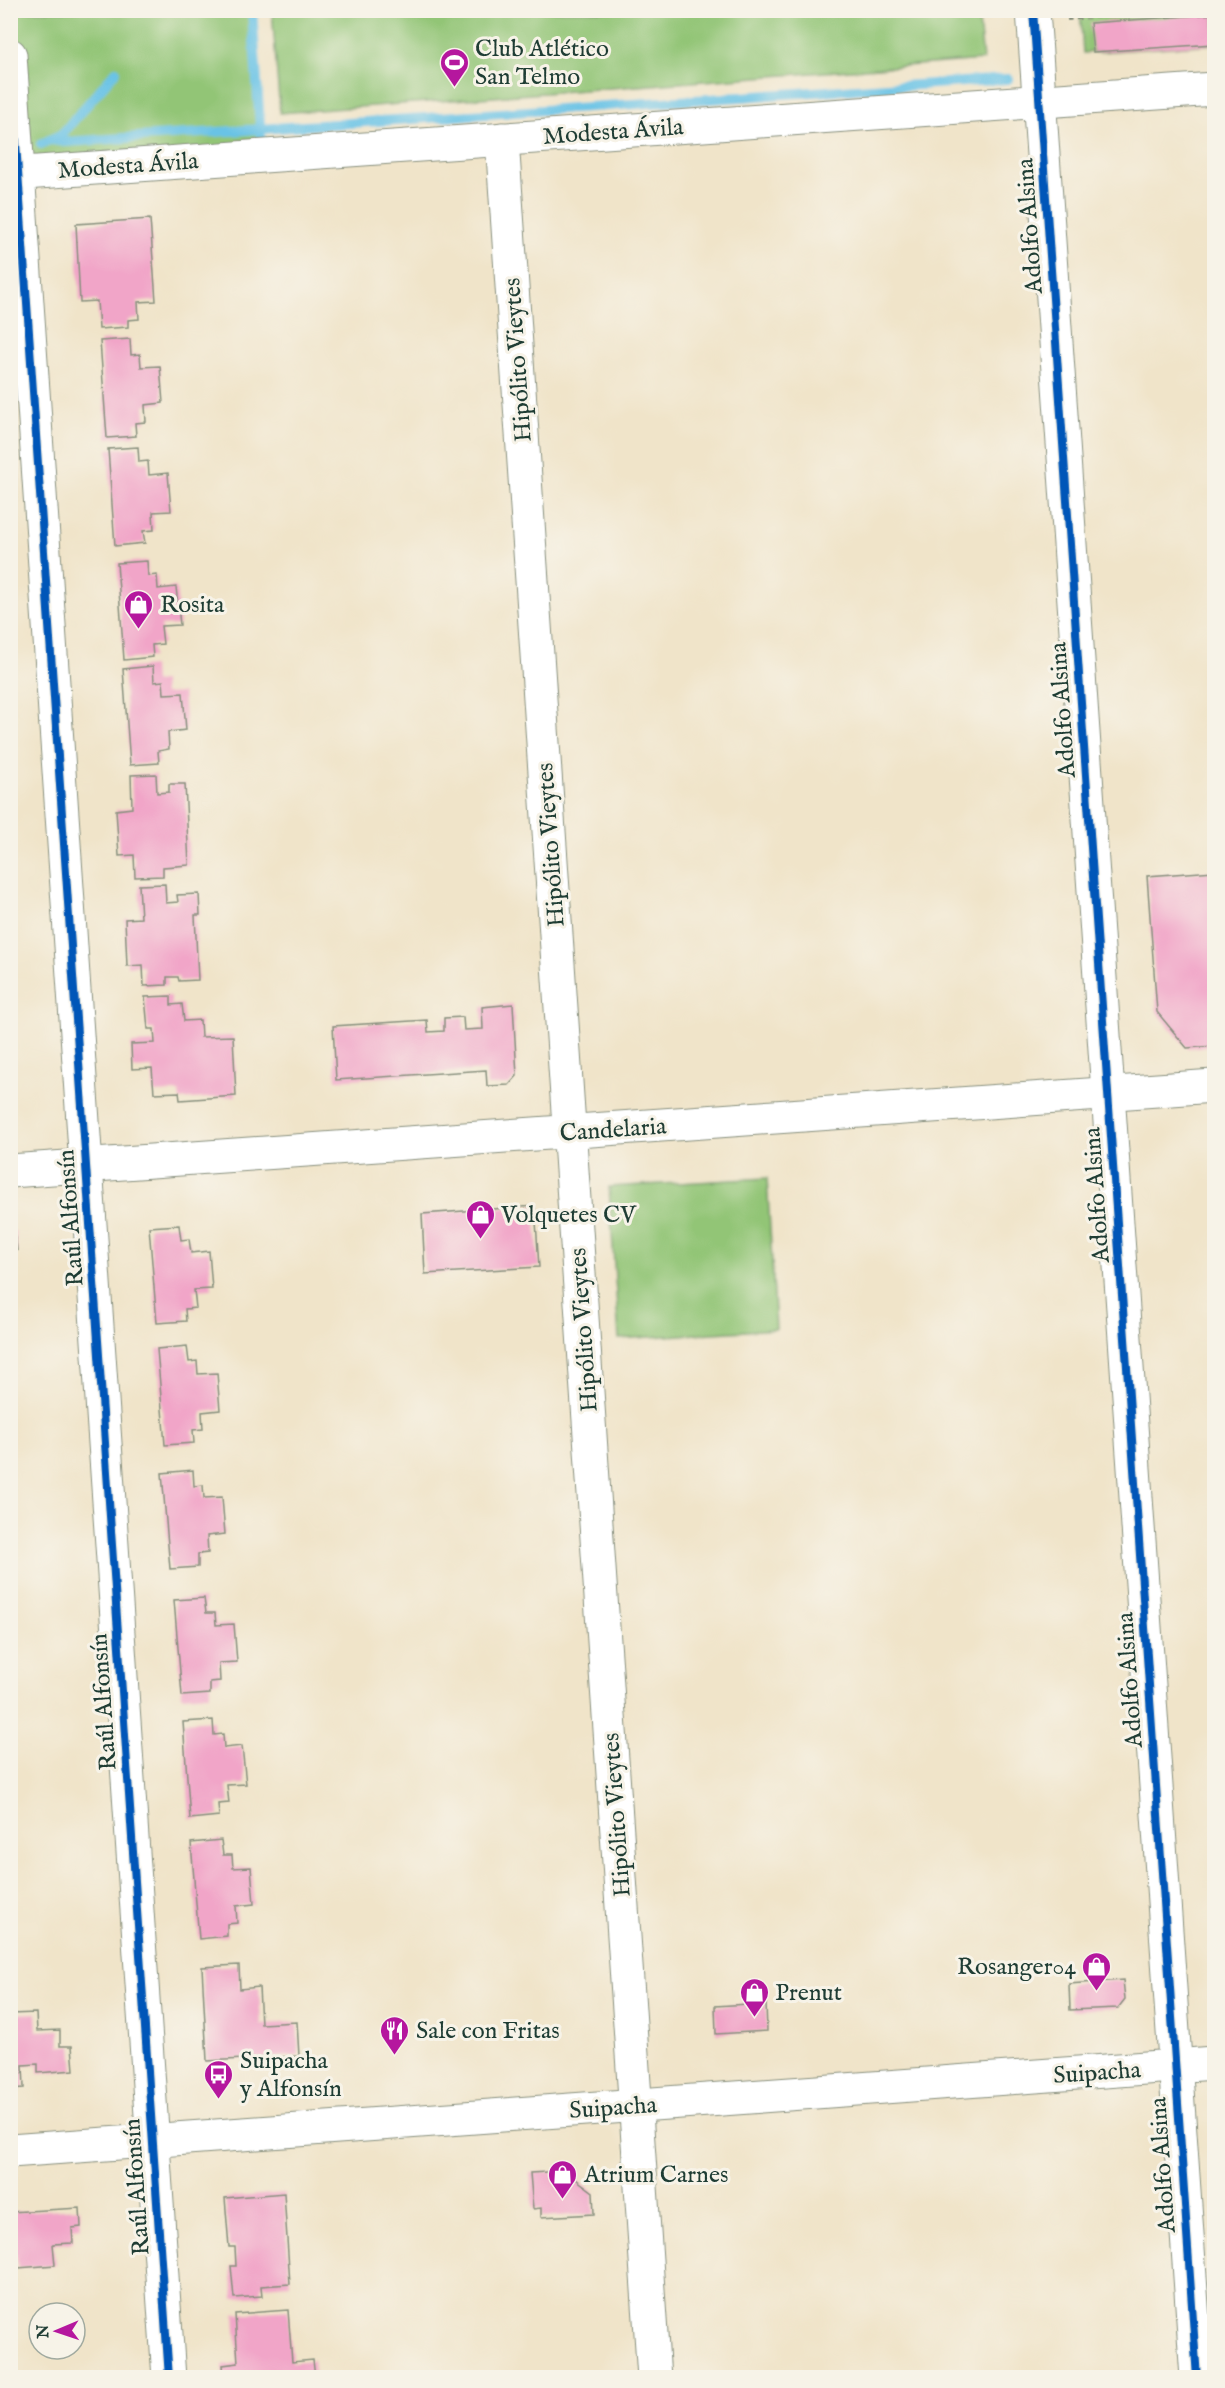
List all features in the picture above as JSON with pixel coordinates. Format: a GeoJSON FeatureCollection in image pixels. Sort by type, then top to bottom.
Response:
{"type":"FeatureCollection","features":[{"type":"Feature","properties":{"kind":"street","name":"Adolfo Alsina"},"geometry":{"type":"LineString","coordinates":[[1033,16],[1197,2378]]}},
{"type":"Feature","properties":{"kind":"street","name":"Raúl Alfonsín"},"geometry":{"type":"LineString","coordinates":[[10,55],[15,173],[87,1166],[169,2378]]}},
{"type":"Feature","properties":{"kind":"street","name":"Modesta Ávila"},"geometry":{"type":"LineString","coordinates":[[15,173],[1215,89]]}},
{"type":"Feature","properties":{"kind":"street","name":"Hipólito Vieytes"},"geometry":{"type":"LineString","coordinates":[[502,139],[654,2378]]}},
{"type":"Feature","properties":{"kind":"street","name":"Candelaria"},"geometry":{"type":"LineString","coordinates":[[10,1171],[1215,1086]]}},
{"type":"Feature","properties":{"kind":"street","name":"Suipacha"},"geometry":{"type":"LineString","coordinates":[[10,2151],[1215,2063]]}},
{"type":"Feature","properties":{"kind":"path"},"geometry":{"type":"LineString","coordinates":[[1033,16],[1179,10]]}},
{"type":"Feature","properties":{"kind":"green space"},"geometry":{"type":"Polygon","coordinates":[[[11,11],[252,11],[262,156],[11,174],[11,11]]]}},
{"type":"Feature","properties":{"kind":"green space","name":"Club Atlético San Telmo"},"geometry":{"type":"Polygon","coordinates":[[[272,11],[978,11],[983,60],[280,113],[272,11]]]}},
{"type":"Feature","properties":{"kind":"green space"},"geometry":{"type":"Polygon","coordinates":[[[1080,11],[1214,11],[1214,44],[1083,53],[1080,11]]]}},
{"type":"Feature","properties":{"kind":"green space"},"geometry":{"type":"Polygon","coordinates":[[[767,1178],[776,1329],[619,1339],[609,1187],[767,1178]]]}},
{"type":"Feature","properties":{"kind":"building"},"geometry":{"type":"Polygon","coordinates":[[[1214,14],[1214,44],[1093,52],[1090,23],[1214,14]]]}},
{"type":"Feature","properties":{"kind":"building"},"geometry":{"type":"Polygon","coordinates":[[[150,219],[156,301],[138,302],[139,319],[128,320],[128,327],[99,329],[97,301],[80,302],[76,224],[150,219]]]}},
{"type":"Feature","properties":{"kind":"building"},"geometry":{"type":"Polygon","coordinates":[[[130,339],[131,355],[140,354],[141,367],[160,366],[163,403],[145,405],[146,422],[135,423],[136,436],[107,438],[100,341],[130,339]]]}},
{"type":"Feature","properties":{"kind":"building"},"geometry":{"type":"Polygon","coordinates":[[[138,447],[139,462],[148,461],[149,475],[168,473],[171,511],[153,512],[154,530],[143,531],[145,543],[115,546],[108,449],[138,447]]]}},
{"type":"Feature","properties":{"kind":"building"},"geometry":{"type":"Polygon","coordinates":[[[147,561],[148,576],[157,575],[158,589],[176,587],[180,625],[161,626],[163,644],[152,645],[153,657],[124,660],[117,563],[147,561]]]}},
{"type":"Feature","properties":{"kind":"building"},"geometry":{"type":"Polygon","coordinates":[[[153,666],[154,682],[163,681],[164,694],[183,693],[186,730],[168,732],[169,749],[158,751],[159,763],[130,765],[123,669],[153,666]]]}},
{"type":"Feature","properties":{"kind":"building"},"geometry":{"type":"Polygon","coordinates":[[[156,774],[157,793],[169,792],[169,784],[185,784],[189,865],[163,867],[163,876],[135,877],[134,855],[119,856],[116,810],[132,808],[131,775],[156,774]]]}},
{"type":"Feature","properties":{"kind":"building"},"geometry":{"type":"Polygon","coordinates":[[[1214,871],[1214,1046],[1187,1048],[1157,1012],[1147,876],[1214,871]]]}},
{"type":"Feature","properties":{"kind":"building"},"geometry":{"type":"Polygon","coordinates":[[[165,884],[166,903],[178,902],[177,895],[199,894],[200,915],[195,915],[198,980],[179,981],[178,977],[167,977],[167,985],[144,986],[143,965],[127,966],[125,919],[141,918],[139,885],[165,884]]]}},
{"type":"Feature","properties":{"kind":"building"},"geometry":{"type":"Polygon","coordinates":[[[171,996],[171,1005],[182,1004],[184,1021],[200,1020],[201,1037],[233,1036],[236,1096],[180,1100],[179,1092],[154,1093],[152,1068],[132,1069],[131,1044],[155,1043],[154,1029],[148,1029],[145,997],[171,996]]]}},
{"type":"Feature","properties":{"kind":"building"},"geometry":{"type":"Polygon","coordinates":[[[513,1004],[517,1076],[509,1085],[487,1086],[486,1070],[336,1080],[333,1026],[427,1020],[428,1032],[444,1031],[444,1018],[463,1017],[464,1030],[483,1029],[482,1007],[513,1004]]]}},
{"type":"Feature","properties":{"kind":"building","name":"Volquetes CV"},"geometry":{"type":"Polygon","coordinates":[[[535,1206],[539,1267],[425,1274],[422,1214],[535,1206]]]}},
{"type":"Feature","properties":{"kind":"building"},"geometry":{"type":"Polygon","coordinates":[[[179,1225],[181,1240],[189,1239],[191,1253],[209,1251],[212,1289],[194,1290],[196,1308],[185,1309],[186,1321],[157,1323],[149,1227],[179,1225]]]}},
{"type":"Feature","properties":{"kind":"building"},"geometry":{"type":"Polygon","coordinates":[[[10,1231],[15,1231],[17,1251],[10,1251],[10,1231]]]}},
{"type":"Feature","properties":{"kind":"building"},"geometry":{"type":"Polygon","coordinates":[[[187,1346],[189,1362],[197,1361],[198,1374],[217,1373],[220,1410],[202,1412],[203,1429],[193,1430],[194,1443],[165,1445],[157,1349],[187,1346]]]}},
{"type":"Feature","properties":{"kind":"building"},"geometry":{"type":"Polygon","coordinates":[[[193,1470],[194,1486],[203,1485],[204,1498],[222,1497],[225,1534],[207,1536],[208,1553],[198,1554],[198,1567],[170,1569],[162,1473],[193,1470]]]}},
{"type":"Feature","properties":{"kind":"building"},"geometry":{"type":"Polygon","coordinates":[[[204,1598],[206,1613],[215,1613],[216,1625],[234,1624],[237,1662],[219,1663],[220,1681],[210,1682],[210,1694],[182,1696],[174,1600],[204,1598]]]}},
{"type":"Feature","properties":{"kind":"building"},"geometry":{"type":"Polygon","coordinates":[[[213,1720],[214,1735],[223,1734],[224,1748],[242,1746],[246,1784],[227,1785],[229,1803],[218,1804],[219,1816],[190,1819],[183,1722],[213,1720]]]}},
{"type":"Feature","properties":{"kind":"building"},"geometry":{"type":"Polygon","coordinates":[[[221,1840],[223,1855],[232,1855],[233,1868],[251,1867],[254,1904],[236,1906],[237,1923],[227,1924],[227,1936],[199,1939],[191,1843],[221,1840]]]}},
{"type":"Feature","properties":{"kind":"building"},"geometry":{"type":"Polygon","coordinates":[[[239,1965],[240,1989],[259,1987],[261,2024],[297,2022],[299,2056],[207,2061],[202,1967],[239,1965]]]}},
{"type":"Feature","properties":{"kind":"building","name":"Rosanger04"},"geometry":{"type":"Polygon","coordinates":[[[1123,1980],[1125,1999],[1118,2008],[1070,2010],[1069,1984],[1123,1980]]]}},
{"type":"Feature","properties":{"kind":"building"},"geometry":{"type":"Polygon","coordinates":[[[766,2003],[767,2031],[716,2034],[715,2006],[766,2003]]]}},
{"type":"Feature","properties":{"kind":"building"},"geometry":{"type":"Polygon","coordinates":[[[36,2013],[37,2031],[60,2030],[60,2046],[72,2046],[74,2070],[38,2073],[38,2064],[23,2065],[24,2088],[10,2089],[10,2014],[36,2013]]]}},
{"type":"Feature","properties":{"kind":"building","name":"Atrium Carnes"},"geometry":{"type":"Polygon","coordinates":[[[565,2171],[593,2192],[594,2214],[541,2217],[541,2208],[533,2209],[530,2173],[565,2171]]]}},
{"type":"Feature","properties":{"kind":"building"},"geometry":{"type":"Polygon","coordinates":[[[284,2193],[290,2284],[261,2286],[262,2296],[234,2298],[231,2266],[236,2266],[235,2247],[229,2247],[225,2198],[284,2193]]]}},
{"type":"Feature","properties":{"kind":"building"},"geometry":{"type":"Polygon","coordinates":[[[80,2208],[81,2227],[72,2228],[73,2243],[53,2244],[55,2265],[18,2268],[15,2244],[10,2244],[10,2212],[80,2208]]]}},
{"type":"Feature","properties":{"kind":"building"},"geometry":{"type":"Polygon","coordinates":[[[288,2310],[292,2362],[313,2360],[315,2378],[224,2378],[223,2365],[238,2363],[235,2314],[288,2310]]]}},
{"type":"Feature","properties":{"kind":"waterway"},"geometry":{"type":"LineString","coordinates":[[252,10],[262,154]]}},
{"type":"Feature","properties":{"kind":"waterway"},"geometry":{"type":"LineString","coordinates":[[41,144],[62,134],[116,71]]}},
{"type":"Feature","properties":{"kind":"waterway"},"geometry":{"type":"LineString","coordinates":[[51,140],[66,142],[1008,79]]}},
{"type":"Feature","properties":{"kind":"cycle path"},"geometry":{"type":"LineString","coordinates":[[1033,10],[1197,2378]]}},
{"type":"Feature","properties":{"kind":"cycle path"},"geometry":{"type":"LineString","coordinates":[[10,55],[169,2378]]}},
{"type":"Feature","properties":{"kind":"place","name":"Club Atlético San Telmo"},"geometry":{"type":"Point","coordinates":[454,88]}},
{"type":"Feature","properties":{"kind":"place","name":"Rosita"},"geometry":{"type":"Point","coordinates":[139,630]}},
{"type":"Feature","properties":{"kind":"place","name":"Volquetes CV"},"geometry":{"type":"Point","coordinates":[480,1240]}},
{"type":"Feature","properties":{"kind":"place","name":"Rosanger04"},"geometry":{"type":"Point","coordinates":[1097,1992]}},
{"type":"Feature","properties":{"kind":"place","name":"Prenut"},"geometry":{"type":"Point","coordinates":[754,2018]}},
{"type":"Feature","properties":{"kind":"place","name":"Sale con Fritas"},"geometry":{"type":"Point","coordinates":[395,2056]}},
{"type":"Feature","properties":{"kind":"place","name":"Suipacha y Alfonsín"},"geometry":{"type":"Point","coordinates":[219,2100]}},
{"type":"Feature","properties":{"kind":"place","name":"Atrium Carnes"},"geometry":{"type":"Point","coordinates":[563,2200]}}]}
